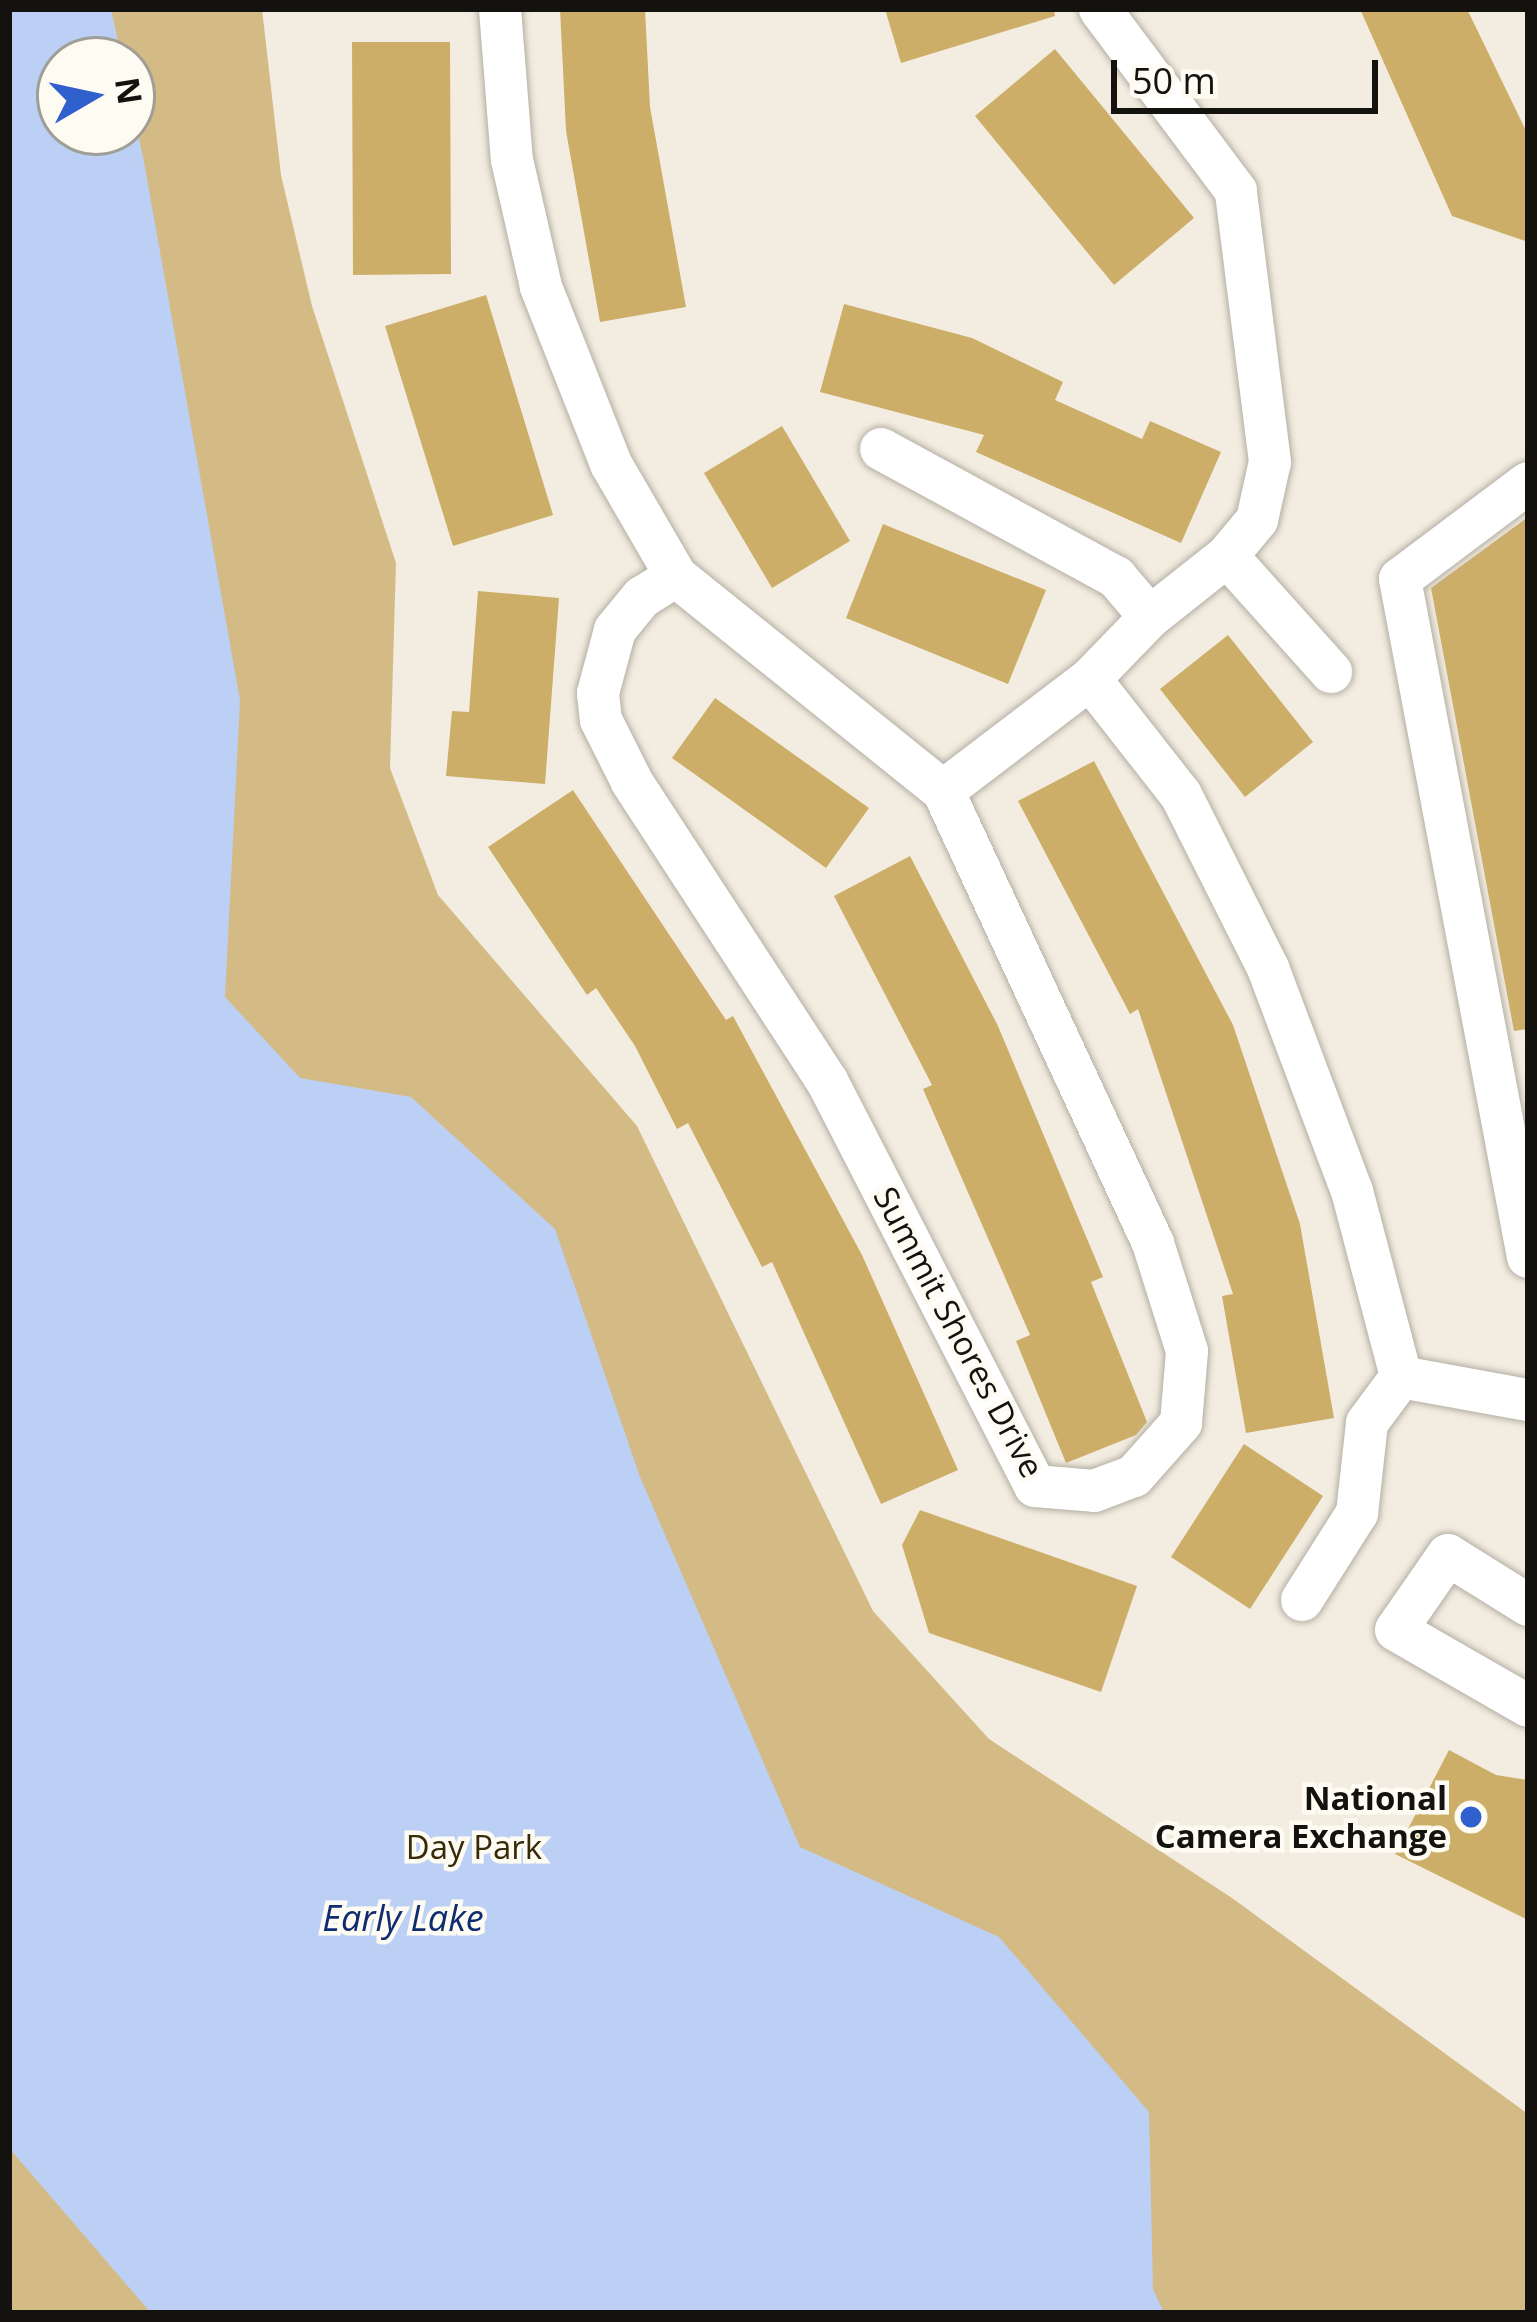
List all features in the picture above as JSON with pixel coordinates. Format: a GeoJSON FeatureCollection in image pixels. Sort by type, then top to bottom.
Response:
{"type":"FeatureCollection","features":[{"type":"Feature","properties":{"kind":"street","name":"Summit Shores Drive"},"geometry":{"type":"LineString","coordinates":[[500,9],[512,160],[541,287],[611,464],[676,576],[943,791],[1154,1243],[1187,1351],[1188,1401],[1153,1462],[1094,1491],[1035,1486],[827,1081],[632,782],[601,720],[598,693],[615,630],[642,598],[676,576]]}},
{"type":"Feature","properties":{"kind":"street"},"geometry":{"type":"LineString","coordinates":[[943,791],[1090,679],[1150,617],[1227,556],[1257,520],[1270,462],[1236,191],[1126,28],[1100,9]]}},
{"type":"Feature","properties":{"kind":"street"},"geometry":{"type":"LineString","coordinates":[[881,449],[1116,577],[1150,617]]}},
{"type":"Feature","properties":{"kind":"street"},"geometry":{"type":"LineString","coordinates":[[1528,482],[1400,578],[1528,1257]]}},
{"type":"Feature","properties":{"kind":"street"},"geometry":{"type":"LineString","coordinates":[[1227,556],[1331,672]]}},
{"type":"Feature","properties":{"kind":"street"},"geometry":{"type":"LineString","coordinates":[[1090,679],[1180,795],[1268,968],[1352,1191],[1401,1377]]}},
{"type":"Feature","properties":{"kind":"street"},"geometry":{"type":"LineString","coordinates":[[1401,1377],[1528,1400]]}},
{"type":"Feature","properties":{"kind":"street"},"geometry":{"type":"LineString","coordinates":[[1302,1600],[1357,1513],[1367,1423],[1401,1377]]}},
{"type":"Feature","properties":{"kind":"street"},"geometry":{"type":"LineString","coordinates":[[1528,1605],[1448,1555],[1396,1630],[1528,1706]]}},
{"type":"Feature","properties":{"kind":"green space","name":"Early Lake"},"geometry":{"type":"Polygon","coordinates":[[[9,9],[262,9],[281,175],[312,306],[396,563],[390,768],[438,895],[637,1126],[873,1611],[989,1739],[1232,1898],[1528,2114],[1528,2313],[9,2313],[9,9]]]}},
{"type":"Feature","properties":{"kind":"water","name":"Early Lake"},"geometry":{"type":"Polygon","coordinates":[[[9,9],[111,9],[117,36],[36,36],[36,156],[143,156],[240,700],[225,997],[300,1078],[411,1097],[555,1229],[640,1477],[800,1847],[999,1937],[1149,2112],[1153,2289],[1164,2313],[151,2313],[9,2148],[9,9]]]}},
{"type":"Feature","properties":{"kind":"building"},"geometry":{"type":"Polygon","coordinates":[[[560,9],[645,9],[650,107],[686,307],[600,322],[566,131],[560,9]]]}},
{"type":"Feature","properties":{"kind":"building"},"geometry":{"type":"Polygon","coordinates":[[[885,9],[1054,9],[1055,16],[901,63],[885,9]]]}},
{"type":"Feature","properties":{"kind":"building"},"geometry":{"type":"Polygon","coordinates":[[[1360,9],[1467,9],[1528,135],[1528,242],[1452,216],[1360,9]]]}},
{"type":"Feature","properties":{"kind":"building"},"geometry":{"type":"Polygon","coordinates":[[[352,42],[450,42],[451,274],[353,275],[352,42]]]}},
{"type":"Feature","properties":{"kind":"building"},"geometry":{"type":"Polygon","coordinates":[[[1055,49],[1194,218],[1114,285],[975,116],[1055,49]]]}},
{"type":"Feature","properties":{"kind":"building"},"geometry":{"type":"Polygon","coordinates":[[[486,295],[553,515],[453,546],[385,326],[486,295]]]}},
{"type":"Feature","properties":{"kind":"building"},"geometry":{"type":"Polygon","coordinates":[[[844,304],[972,338],[1063,382],[1055,400],[1142,439],[1150,421],[1221,452],[1181,543],[976,452],[984,435],[820,392],[844,304]]]}},
{"type":"Feature","properties":{"kind":"building"},"geometry":{"type":"Polygon","coordinates":[[[782,426],[850,541],[772,588],[704,473],[782,426]]]}},
{"type":"Feature","properties":{"kind":"building"},"geometry":{"type":"Polygon","coordinates":[[[1528,517],[1528,1029],[1514,1031],[1431,588],[1528,517]]]}},
{"type":"Feature","properties":{"kind":"building"},"geometry":{"type":"Polygon","coordinates":[[[883,524],[1046,590],[1008,684],[846,618],[883,524]]]}},
{"type":"Feature","properties":{"kind":"building"},"geometry":{"type":"Polygon","coordinates":[[[478,591],[559,598],[545,784],[446,776],[452,711],[469,712],[478,591]]]}},
{"type":"Feature","properties":{"kind":"building"},"geometry":{"type":"Polygon","coordinates":[[[1228,635],[1313,742],[1245,797],[1160,689],[1228,635]]]}},
{"type":"Feature","properties":{"kind":"building"},"geometry":{"type":"Polygon","coordinates":[[[715,698],[869,808],[826,868],[672,758],[715,698]]]}},
{"type":"Feature","properties":{"kind":"building"},"geometry":{"type":"Polygon","coordinates":[[[1094,761],[1233,1025],[1300,1224],[1334,1418],[1246,1433],[1222,1296],[1233,1294],[1138,1009],[1130,1014],[1018,801],[1094,761]]]}},
{"type":"Feature","properties":{"kind":"building"},"geometry":{"type":"Polygon","coordinates":[[[573,790],[726,1020],[733,1016],[862,1255],[958,1470],[881,1504],[772,1262],[762,1267],[688,1123],[677,1129],[635,1046],[596,988],[587,995],[488,847],[573,790]]]}},
{"type":"Feature","properties":{"kind":"building"},"geometry":{"type":"Polygon","coordinates":[[[910,856],[998,1026],[1103,1277],[1091,1282],[1147,1422],[1136,1435],[1066,1463],[1016,1341],[1030,1335],[923,1089],[932,1085],[834,896],[910,856]]]}},
{"type":"Feature","properties":{"kind":"building"},"geometry":{"type":"Polygon","coordinates":[[[1244,1444],[1323,1496],[1250,1609],[1171,1557],[1244,1444]]]}},
{"type":"Feature","properties":{"kind":"building"},"geometry":{"type":"Polygon","coordinates":[[[920,1510],[1137,1586],[1101,1692],[929,1633],[902,1545],[920,1510]]]}},
{"type":"Feature","properties":{"kind":"building","name":"National Camera Exchange"},"geometry":{"type":"Polygon","coordinates":[[[1449,1750],[1496,1775],[1528,1780],[1528,1920],[1395,1854],[1449,1750]]]}},
{"type":"Feature","properties":{"kind":"place","name":"National Camera Exchange"},"geometry":{"type":"Point","coordinates":[1471,1817]}},
{"type":"Feature","properties":{"kind":"park label","name":"Day Park"},"geometry":{"type":"Point","coordinates":[474,1847]}}]}
